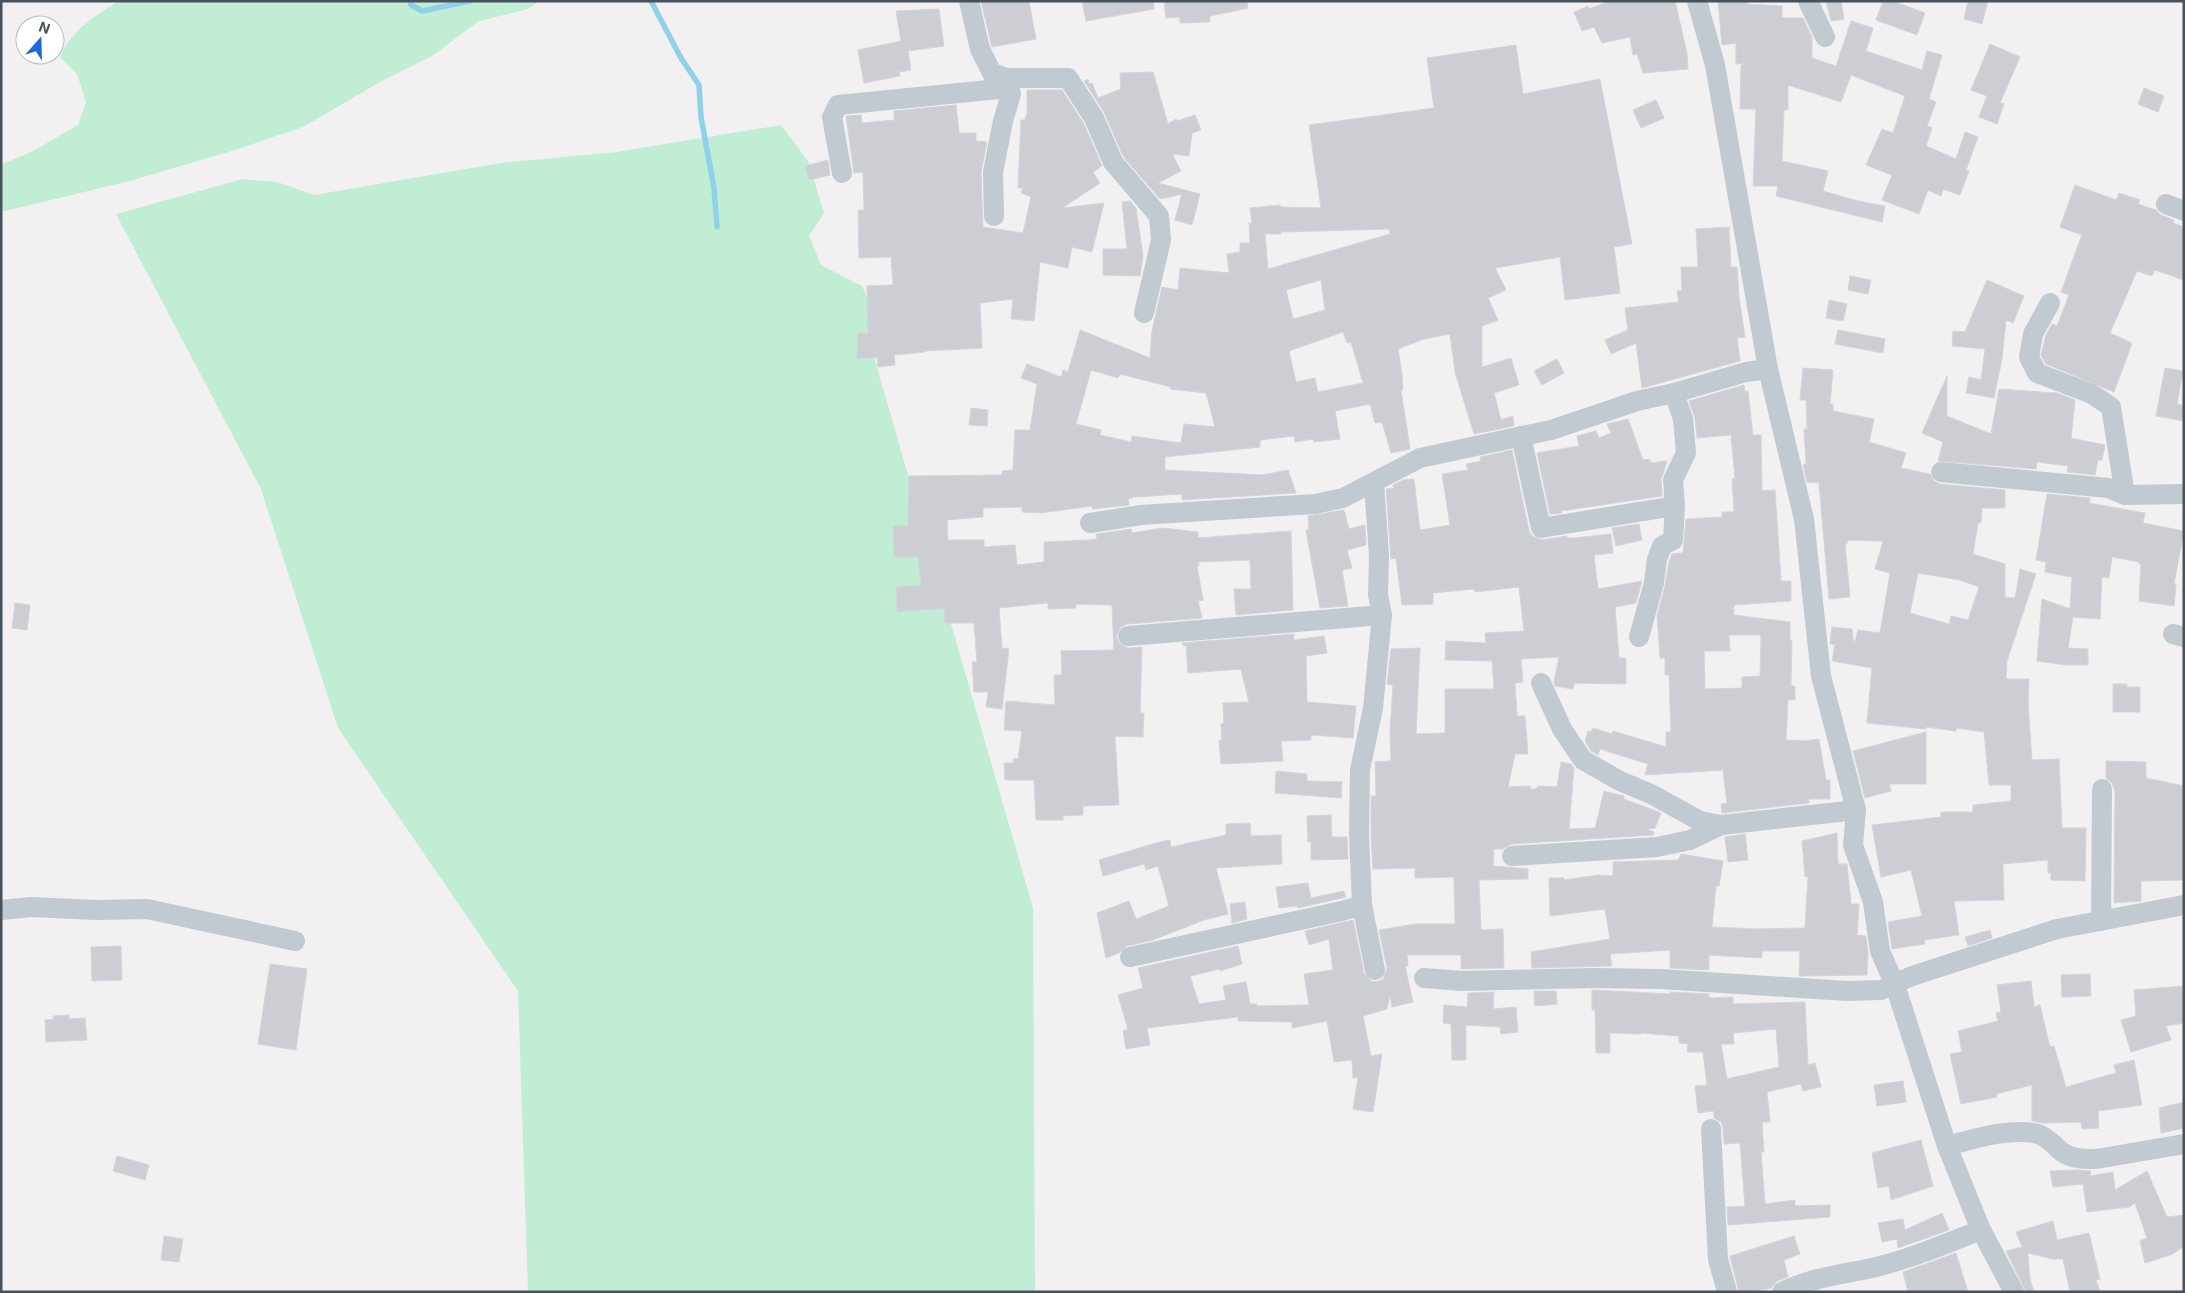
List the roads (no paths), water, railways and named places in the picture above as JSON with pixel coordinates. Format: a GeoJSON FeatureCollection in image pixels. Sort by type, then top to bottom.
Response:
{"type":"FeatureCollection","features":[{"type":"Feature","properties":{"kind":"street"},"geometry":{"type":"LineString","coordinates":[[969,1],[980,50],[992,73],[1007,83],[1011,94],[1003,121],[993,172],[994,216]]}},
{"type":"Feature","properties":{"kind":"street"},"geometry":{"type":"LineString","coordinates":[[1697,1],[1715,65],[1768,369],[1804,518],[1821,676],[1856,810],[1853,845],[1872,902],[1880,951],[1895,985],[1947,1146],[1981,1230],[2014,1292]]}},
{"type":"Feature","properties":{"kind":"street"},"geometry":{"type":"LineString","coordinates":[[1808,1],[1825,37]]}},
{"type":"Feature","properties":{"kind":"street"},"geometry":{"type":"LineString","coordinates":[[842,173],[832,117],[838,105],[1007,83],[1068,78],[1094,118],[1113,162],[1159,216],[1160,240],[1144,313]]}},
{"type":"Feature","properties":{"kind":"street"},"geometry":{"type":"LineString","coordinates":[[2050,303],[2033,334],[2029,357],[2038,373],[2092,394],[2111,407],[2124,495]]}},
{"type":"Feature","properties":{"kind":"street"},"geometry":{"type":"LineString","coordinates":[[1090,523],[1141,515],[1315,504],[1343,498],[1420,458],[1551,430],[1637,401],[1674,393],[1746,372],[1768,369]]}},
{"type":"Feature","properties":{"kind":"street"},"geometry":{"type":"LineString","coordinates":[[1639,637],[1654,583],[1657,559],[1662,546],[1673,540],[1675,506],[1673,480],[1686,453],[1683,419],[1674,393]]}},
{"type":"Feature","properties":{"kind":"street"},"geometry":{"type":"LineString","coordinates":[[1520,436],[1541,528],[1675,506]]}},
{"type":"Feature","properties":{"kind":"street"},"geometry":{"type":"LineString","coordinates":[[1941,472],[2108,488],[2124,495],[2184,494]]}},
{"type":"Feature","properties":{"kind":"street"},"geometry":{"type":"LineString","coordinates":[[1374,483],[1379,556],[1378,595],[1382,615],[1373,708],[1360,770],[1359,835],[1362,905],[1375,970]]}},
{"type":"Feature","properties":{"kind":"street"},"geometry":{"type":"LineString","coordinates":[[1128,636],[1382,615]]}},
{"type":"Feature","properties":{"kind":"street"},"geometry":{"type":"LineString","coordinates":[[1541,683],[1562,729],[1583,760],[1620,781],[1651,794],[1700,821],[1721,826]]}},
{"type":"Feature","properties":{"kind":"street"},"geometry":{"type":"LineString","coordinates":[[2101,921],[2102,788]]}},
{"type":"Feature","properties":{"kind":"street"},"geometry":{"type":"LineString","coordinates":[[1512,856],[1657,847],[1690,840],[1721,826],[1856,810]]}},
{"type":"Feature","properties":{"kind":"street"},"geometry":{"type":"LineString","coordinates":[[1130,957],[1362,905]]}},
{"type":"Feature","properties":{"kind":"street"},"geometry":{"type":"LineString","coordinates":[[1424,978],[1462,981],[1595,978],[1847,991],[1881,990],[1912,976],[2057,929],[2184,905]]}},
{"type":"Feature","properties":{"kind":"street"},"geometry":{"type":"LineString","coordinates":[[1,910],[32,907],[147,909],[295,941]]}},
{"type":"Feature","properties":{"kind":"street"},"geometry":{"type":"LineString","coordinates":[[1711,1129],[1718,1259],[1727,1292]]}},
{"type":"Feature","properties":{"kind":"street"},"geometry":{"type":"LineString","coordinates":[[1947,1146],[1986,1135],[2027,1133],[2038,1134],[2048,1139],[2063,1153],[2082,1159],[2096,1159],[2184,1144]]}},
{"type":"Feature","properties":{"kind":"street"},"geometry":{"type":"LineString","coordinates":[[1782,1292],[1826,1276],[1871,1268],[1920,1254],[1981,1230]]}},
{"type":"Feature","properties":{"kind":"waterway"},"geometry":{"type":"LineString","coordinates":[[411,1],[411,5],[422,11],[470,1]]}},
{"type":"Feature","properties":{"kind":"waterway"},"geometry":{"type":"LineString","coordinates":[[651,1],[681,58],[699,85],[701,117],[714,188],[717,227]]}}]}
